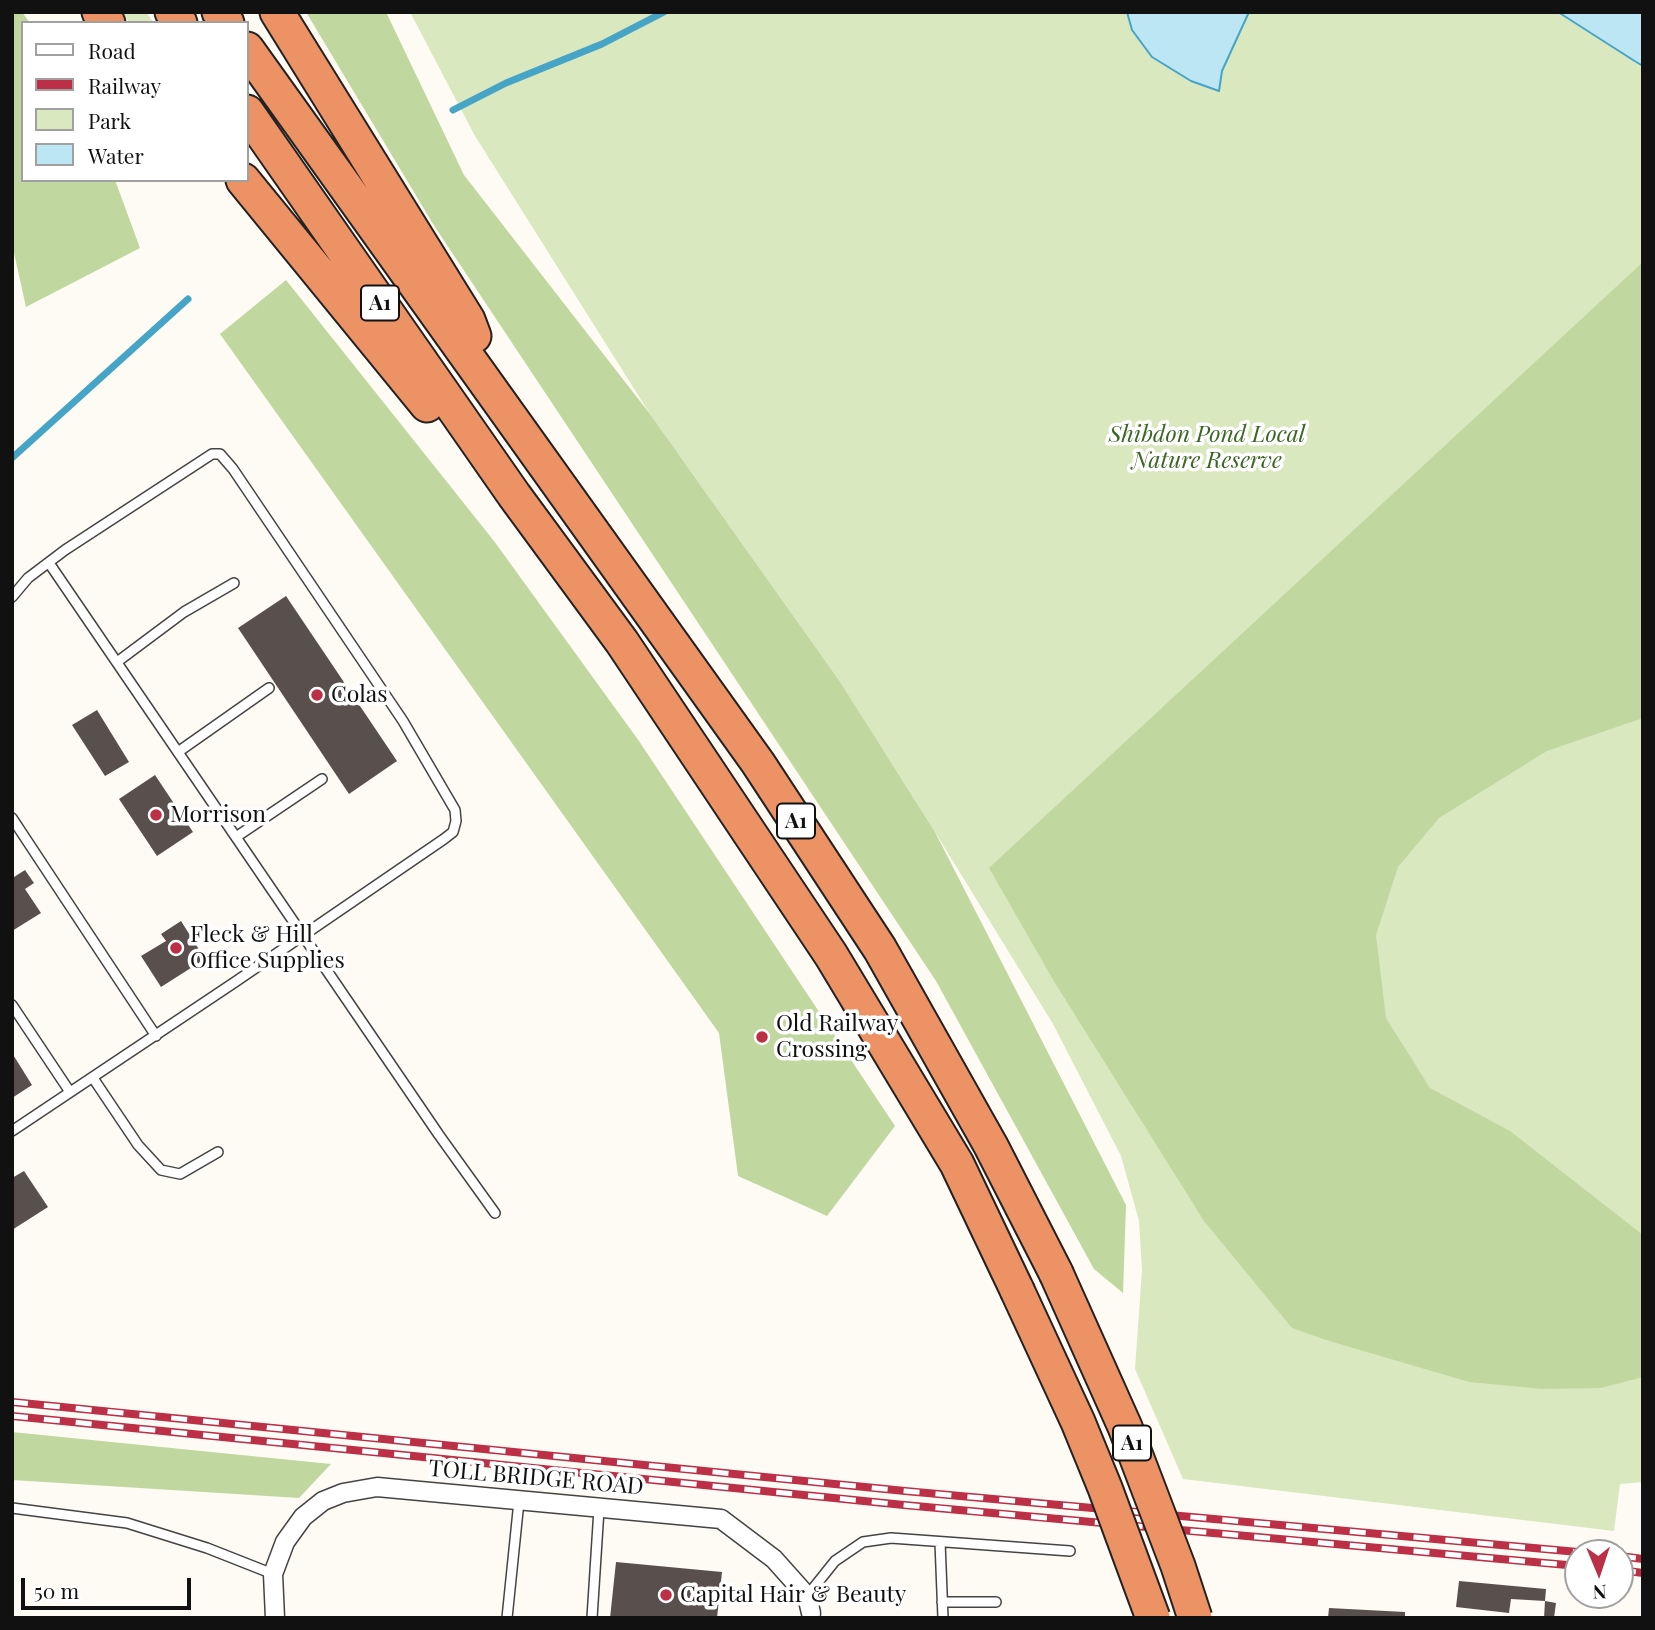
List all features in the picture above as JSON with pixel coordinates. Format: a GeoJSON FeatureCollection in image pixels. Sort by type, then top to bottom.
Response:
{"type":"FeatureCollection","features":[{"type":"Feature","properties":{"kind":"highway"},"geometry":{"type":"LineString","coordinates":[[277,12],[468,320],[495,394]]}},
{"type":"Feature","properties":{"kind":"highway","name":"A1"},"geometry":{"type":"LineString","coordinates":[[248,50],[758,763],[880,949],[991,1146],[1056,1273],[1125,1426],[1174,1554],[1195,1618]]}},
{"type":"Feature","properties":{"kind":"highway","name":"A1"},"geometry":{"type":"LineString","coordinates":[[248,113],[514,495],[622,642],[850,985],[957,1164],[1087,1444],[1153,1618]]}},
{"type":"Feature","properties":{"kind":"highway"},"geometry":{"type":"LineString","coordinates":[[245,182],[436,417],[514,495]]}},
{"type":"Feature","properties":{"kind":"street","name":"TOLL BRIDGE ROAD"},"geometry":{"type":"LineString","coordinates":[[275,1618],[274,1574],[285,1542],[303,1517],[323,1501],[343,1493],[377,1488],[721,1519],[774,1559],[810,1609]]}},
{"type":"Feature","properties":{"kind":"lane"},"geometry":{"type":"LineString","coordinates":[[12,597],[28,579],[49,563],[212,454],[220,454],[233,469],[403,721],[455,810],[456,821],[453,832],[156,1036],[12,1131]]}},
{"type":"Feature","properties":{"kind":"lane"},"geometry":{"type":"LineString","coordinates":[[49,563],[495,1213]]}},
{"type":"Feature","properties":{"kind":"lane"},"geometry":{"type":"LineString","coordinates":[[117,662],[184,612],[234,583]]}},
{"type":"Feature","properties":{"kind":"lane"},"geometry":{"type":"LineString","coordinates":[[178,752],[269,688]]}},
{"type":"Feature","properties":{"kind":"lane"},"geometry":{"type":"LineString","coordinates":[[236,837],[322,779]]}},
{"type":"Feature","properties":{"kind":"lane"},"geometry":{"type":"LineString","coordinates":[[12,818],[156,1036]]}},
{"type":"Feature","properties":{"kind":"lane"},"geometry":{"type":"LineString","coordinates":[[12,1005],[70,1093]]}},
{"type":"Feature","properties":{"kind":"lane"},"geometry":{"type":"LineString","coordinates":[[93,1078],[138,1145],[161,1170],[180,1174],[218,1152]]}},
{"type":"Feature","properties":{"kind":"lane"},"geometry":{"type":"LineString","coordinates":[[507,1618],[519,1502]]}},
{"type":"Feature","properties":{"kind":"lane"},"geometry":{"type":"LineString","coordinates":[[12,1507],[127,1523],[207,1548],[274,1574]]}},
{"type":"Feature","properties":{"kind":"lane"},"geometry":{"type":"LineString","coordinates":[[592,1618],[599,1509]]}},
{"type":"Feature","properties":{"kind":"lane","name":"TOLL BRIDGE ROAD"},"geometry":{"type":"LineString","coordinates":[[810,1609],[835,1561],[863,1542],[891,1538],[1070,1551]]}},
{"type":"Feature","properties":{"kind":"lane"},"geometry":{"type":"LineString","coordinates":[[940,1542],[943,1618]]}},
{"type":"Feature","properties":{"kind":"lane"},"geometry":{"type":"LineString","coordinates":[[942,1602],[996,1602]]}},
{"type":"Feature","properties":{"kind":"green space"},"geometry":{"type":"Polygon","coordinates":[[[12,12],[22,12],[29,21],[21,21],[21,182],[116,182],[140,248],[26,307],[12,244],[12,12]]]}},
{"type":"Feature","properties":{"kind":"green space"},"geometry":{"type":"Polygon","coordinates":[[[121,12],[146,12],[153,21],[128,21],[121,12]]]}},
{"type":"Feature","properties":{"kind":"green space"},"geometry":{"type":"Polygon","coordinates":[[[306,12],[386,12],[464,175],[650,414],[841,683],[935,832],[1126,1205],[1123,1293],[1094,1269],[936,981],[433,224],[306,12]]]}},
{"type":"Feature","properties":{"kind":"green space","name":"Shibdon Pond Local Nature Reserve"},"geometry":{"type":"Polygon","coordinates":[[[410,12],[1643,12],[1643,1482],[1620,1484],[1614,1531],[1183,1479],[1135,1369],[1142,1270],[1139,1221],[1121,1156],[1053,1024],[841,683],[650,414],[475,136],[410,12]]]}},
{"type":"Feature","properties":{"kind":"green space"},"geometry":{"type":"Polygon","coordinates":[[[1643,262],[1643,718],[1547,751],[1439,818],[1398,867],[1376,935],[1386,1018],[1430,1088],[1510,1131],[1643,1235],[1643,1377],[1601,1388],[1542,1389],[1469,1382],[1292,1328],[1204,1221],[1055,983],[989,868],[1643,262]]]}},
{"type":"Feature","properties":{"kind":"green space"},"geometry":{"type":"Polygon","coordinates":[[[286,280],[494,541],[639,741],[895,1126],[827,1216],[738,1176],[719,1033],[220,334],[286,280]]]}},
{"type":"Feature","properties":{"kind":"green space"},"geometry":{"type":"Polygon","coordinates":[[[12,1432],[331,1464],[299,1498],[12,1480],[12,1432]]]}},
{"type":"Feature","properties":{"kind":"water"},"geometry":{"type":"Polygon","coordinates":[[[1127,12],[1249,12],[1222,71],[1219,91],[1191,81],[1152,57],[1132,30],[1127,12]]]}},
{"type":"Feature","properties":{"kind":"water"},"geometry":{"type":"Polygon","coordinates":[[[1558,12],[1643,12],[1643,66],[1633,60],[1558,12]]]}},
{"type":"Feature","properties":{"kind":"building","name":"Colas"},"geometry":{"type":"Polygon","coordinates":[[[286,596],[397,761],[349,794],[238,628],[286,596]]]}},
{"type":"Feature","properties":{"kind":"building"},"geometry":{"type":"Polygon","coordinates":[[[97,710],[129,762],[105,776],[72,725],[97,710]]]}},
{"type":"Feature","properties":{"kind":"building","name":"Morrison"},"geometry":{"type":"Polygon","coordinates":[[[155,775],[193,832],[157,856],[119,799],[155,775]]]}},
{"type":"Feature","properties":{"kind":"building"},"geometry":{"type":"Polygon","coordinates":[[[25,870],[34,883],[25,889],[41,913],[12,931],[12,874],[14,877],[25,870]]]}},
{"type":"Feature","properties":{"kind":"building","name":"Fleck & Hill Office Supplies"},"geometry":{"type":"Polygon","coordinates":[[[181,921],[205,959],[161,987],[141,956],[166,941],[161,934],[181,921]]]}},
{"type":"Feature","properties":{"kind":"building"},"geometry":{"type":"Polygon","coordinates":[[[12,1053],[32,1085],[12,1098],[12,1053]]]}},
{"type":"Feature","properties":{"kind":"building"},"geometry":{"type":"Polygon","coordinates":[[[24,1171],[48,1207],[12,1230],[12,1178],[24,1171]]]}},
{"type":"Feature","properties":{"kind":"building","name":"Capital Hair & Beauty"},"geometry":{"type":"Polygon","coordinates":[[[616,1562],[722,1572],[717,1618],[610,1618],[616,1562]]]}},
{"type":"Feature","properties":{"kind":"building"},"geometry":{"type":"Polygon","coordinates":[[[1459,1581],[1546,1589],[1545,1601],[1511,1599],[1509,1613],[1456,1607],[1459,1581]]]}},
{"type":"Feature","properties":{"kind":"building"},"geometry":{"type":"Polygon","coordinates":[[[1545,1601],[1556,1603],[1554,1618],[1544,1618],[1545,1601]]]}},
{"type":"Feature","properties":{"kind":"building"},"geometry":{"type":"Polygon","coordinates":[[[1329,1608],[1405,1612],[1405,1618],[1328,1618],[1329,1608]]]}},
{"type":"Feature","properties":{"kind":"waterway"},"geometry":{"type":"LineString","coordinates":[[453,110],[506,83],[602,44],[664,12]]}},
{"type":"Feature","properties":{"kind":"waterway"},"geometry":{"type":"LineString","coordinates":[[12,458],[188,299]]}},
{"type":"Feature","properties":{"kind":"railway"},"geometry":{"type":"LineString","coordinates":[[12,1402],[905,1491],[1564,1551]]}},
{"type":"Feature","properties":{"kind":"railway"},"geometry":{"type":"LineString","coordinates":[[12,1416],[904,1505],[1564,1565]]}},
{"type":"Feature","properties":{"kind":"railway"},"geometry":{"type":"LineString","coordinates":[[1634,1558],[1643,1559]]}},
{"type":"Feature","properties":{"kind":"railway"},"geometry":{"type":"LineString","coordinates":[[1634,1572],[1643,1573]]}},
{"type":"Feature","properties":{"kind":"place","name":"Colas"},"geometry":{"type":"Point","coordinates":[317,695]}},
{"type":"Feature","properties":{"kind":"place","name":"Morrison"},"geometry":{"type":"Point","coordinates":[156,815]}},
{"type":"Feature","properties":{"kind":"place","name":"Fleck & Hill Office Supplies"},"geometry":{"type":"Point","coordinates":[176,948]}},
{"type":"Feature","properties":{"kind":"place","name":"Old Railway Crossing"},"geometry":{"type":"Point","coordinates":[762,1037]}},
{"type":"Feature","properties":{"kind":"place","name":"Capital Hair & Beauty"},"geometry":{"type":"Point","coordinates":[666,1595]}}]}
